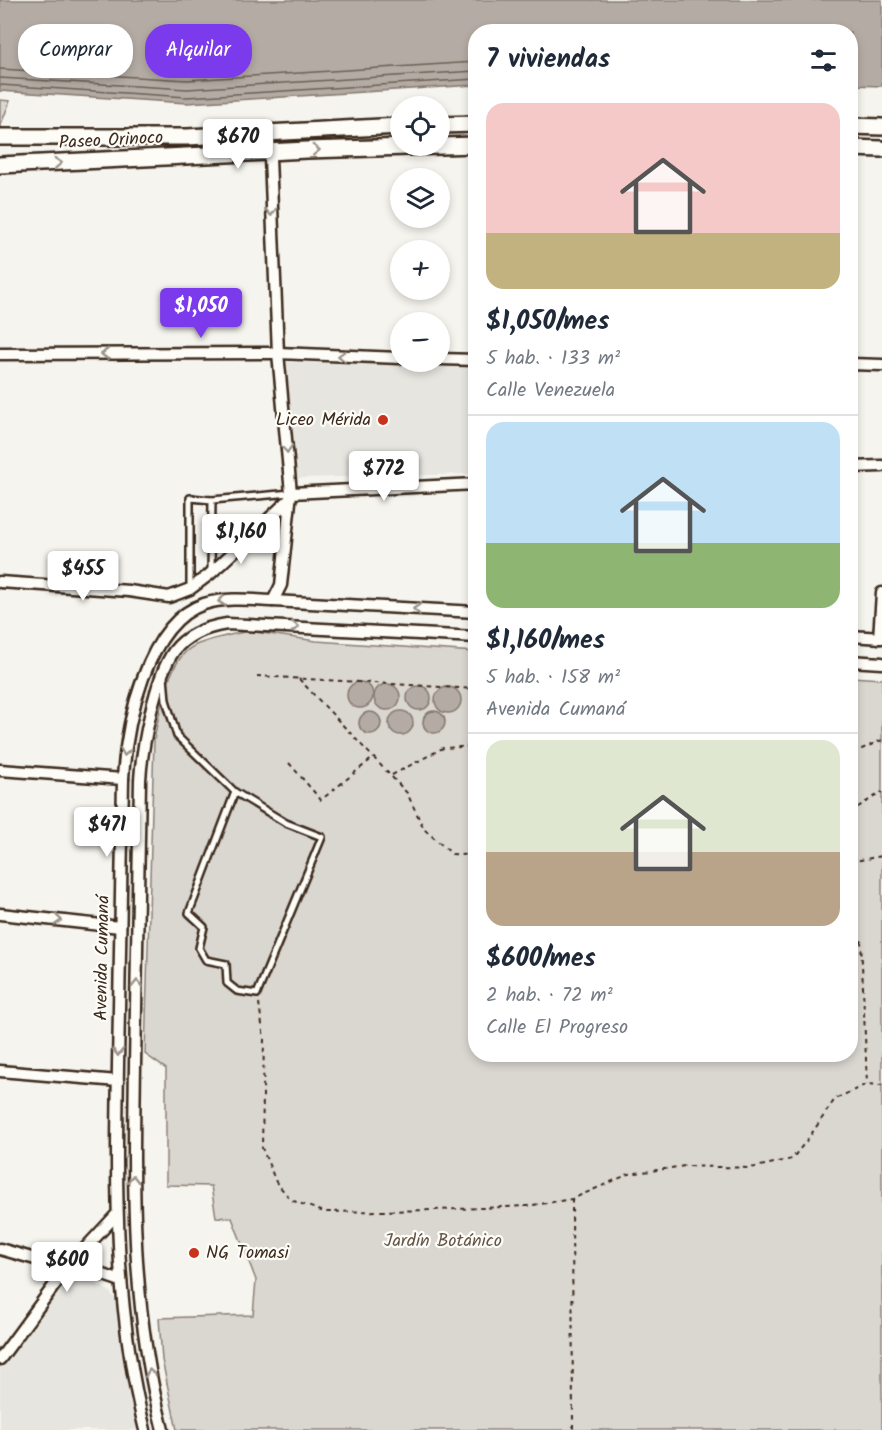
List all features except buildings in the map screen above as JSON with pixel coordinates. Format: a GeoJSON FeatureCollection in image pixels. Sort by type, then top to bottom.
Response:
{"type":"FeatureCollection","features":[{"type":"Feature","properties":{"kind":"street"},"geometry":{"type":"LineString","coordinates":[[450,125],[468,124]]}},
{"type":"Feature","properties":{"kind":"street"},"geometry":{"type":"LineString","coordinates":[[858,126],[882,127]]}},
{"type":"Feature","properties":{"kind":"street","name":"Paseo Orinoco"},"geometry":{"type":"LineString","coordinates":[[0,138],[158,138],[390,127]]}},
{"type":"Feature","properties":{"kind":"street"},"geometry":{"type":"LineString","coordinates":[[269,133],[278,353],[290,496],[281,585],[273,601]]}},
{"type":"Feature","properties":{"kind":"street","name":"Paseo Orinoco"},"geometry":{"type":"LineString","coordinates":[[0,165],[468,145]]}},
{"type":"Feature","properties":{"kind":"street"},"geometry":{"type":"LineString","coordinates":[[858,148],[882,149]]}},
{"type":"Feature","properties":{"kind":"street"},"geometry":{"type":"LineString","coordinates":[[0,354],[278,353],[390,358]]}},
{"type":"Feature","properties":{"kind":"street"},"geometry":{"type":"LineString","coordinates":[[450,359],[468,360]]}},
{"type":"Feature","properties":{"kind":"street"},"geometry":{"type":"LineString","coordinates":[[858,364],[882,365]]}},
{"type":"Feature","properties":{"kind":"street"},"geometry":{"type":"LineString","coordinates":[[858,467],[882,466]]}},
{"type":"Feature","properties":{"kind":"street"},"geometry":{"type":"LineString","coordinates":[[0,582],[129,591],[169,597],[190,589],[210,574],[290,496],[468,485]]}},
{"type":"Feature","properties":{"kind":"street"},"geometry":{"type":"LineString","coordinates":[[858,637],[881,638],[882,593]]}},
{"type":"Feature","properties":{"kind":"street","name":"Avenida Cumaná"},"geometry":{"type":"LineString","coordinates":[[145,1430],[130,1354],[121,1281],[117,1214],[118,1081],[123,779],[128,738],[141,687],[154,653],[170,627],[190,611],[212,602],[273,601],[468,612]]}},
{"type":"Feature","properties":{"kind":"street","name":"Avenida Cumaná"},"geometry":{"type":"LineString","coordinates":[[163,1430],[142,1325],[135,1253],[133,1180],[141,760],[149,719],[164,674],[174,651],[182,643],[212,626],[239,624],[468,637]]}},
{"type":"Feature","properties":{"kind":"street"},"geometry":{"type":"LineString","coordinates":[[858,662],[882,663]]}},
{"type":"Feature","properties":{"kind":"street"},"geometry":{"type":"LineString","coordinates":[[0,770],[123,779]]}},
{"type":"Feature","properties":{"kind":"street"},"geometry":{"type":"LineString","coordinates":[[0,914],[120,927]]}},
{"type":"Feature","properties":{"kind":"street"},"geometry":{"type":"LineString","coordinates":[[0,1071],[118,1081]]}},
{"type":"Feature","properties":{"kind":"street"},"geometry":{"type":"LineString","coordinates":[[0,1359],[67,1268],[117,1214]]}},
{"type":"Feature","properties":{"kind":"street"},"geometry":{"type":"LineString","coordinates":[[0,1249],[67,1268],[86,1269],[121,1281]]}},
{"type":"Feature","properties":{"kind":"lane"},"geometry":{"type":"LineString","coordinates":[[190,589],[190,498],[212,500],[290,496]]}},
{"type":"Feature","properties":{"kind":"lane"},"geometry":{"type":"LineString","coordinates":[[210,574],[212,500]]}},
{"type":"Feature","properties":{"kind":"lane"},"geometry":{"type":"LineString","coordinates":[[164,674],[166,700],[177,736],[235,792],[286,823],[321,837],[258,994],[237,991],[227,983],[226,964],[206,960],[199,948],[204,927],[189,914],[235,792]]}},
{"type":"Feature","properties":{"kind":"path"},"geometry":{"type":"LineString","coordinates":[[257,676],[468,689]]}},
{"type":"Feature","properties":{"kind":"path"},"geometry":{"type":"LineString","coordinates":[[299,679],[392,775],[407,793],[424,829],[452,854],[468,855]]}},
{"type":"Feature","properties":{"kind":"path"},"geometry":{"type":"LineString","coordinates":[[858,751],[882,740]]}},
{"type":"Feature","properties":{"kind":"path"},"geometry":{"type":"LineString","coordinates":[[392,775],[443,748],[468,745]]}},
{"type":"Feature","properties":{"kind":"path"},"geometry":{"type":"LineString","coordinates":[[289,763],[321,800],[375,758]]}},
{"type":"Feature","properties":{"kind":"path"},"geometry":{"type":"LineString","coordinates":[[858,807],[882,792]]}},
{"type":"Feature","properties":{"kind":"path"},"geometry":{"type":"LineString","coordinates":[[858,860],[882,856]]}},
{"type":"Feature","properties":{"kind":"path"},"geometry":{"type":"LineString","coordinates":[[861,940],[867,1084]]}},
{"type":"Feature","properties":{"kind":"path"},"geometry":{"type":"LineString","coordinates":[[258,994],[264,1039],[262,1148],[276,1182],[291,1200],[324,1212],[527,1206],[572,1198],[629,1174],[685,1166],[751,1168],[792,1159],[835,1099],[867,1084],[882,1085]]}},
{"type":"Feature","properties":{"kind":"path"},"geometry":{"type":"LineString","coordinates":[[572,1198],[573,1430]]}},
{"type":"Feature","properties":{"kind":"shaded area","name":"Liceo Mérida"},"geometry":{"type":"Polygon","coordinates":[[[286,362],[390,364],[390,372],[450,372],[450,365],[468,366],[468,474],[297,478],[286,362]]]}},
{"type":"Feature","properties":{"kind":"shaded area"},"geometry":{"type":"Polygon","coordinates":[[[67,1280],[91,1281],[109,1291],[120,1306],[140,1430],[0,1430],[0,1366],[51,1287],[67,1280]]]}},
{"type":"Feature","properties":{"kind":"green space"},"geometry":{"type":"Polygon","coordinates":[[[0,100],[10,101],[0,127],[0,100]]]}},
{"type":"Feature","properties":{"kind":"green space","name":"Jardín Botánico"},"geometry":{"type":"Polygon","coordinates":[[[249,631],[316,641],[468,652],[468,1062],[858,1062],[858,677],[882,679],[882,1430],[177,1430],[162,1360],[159,1318],[253,1315],[256,1280],[232,1218],[216,1217],[211,1186],[166,1185],[166,1069],[145,1054],[154,740],[166,688],[177,662],[194,646],[249,631]]]}},
{"type":"Feature","properties":{"kind":"water"},"geometry":{"type":"Polygon","coordinates":[[[0,0],[882,0],[882,86],[858,85],[858,24],[468,24],[468,85],[187,103],[0,91],[0,0]]]}},
{"type":"Feature","properties":{"kind":"water"},"geometry":{"type":"Polygon","coordinates":[[[360,682],[369,686],[373,695],[369,704],[360,708],[351,704],[347,695],[351,686],[360,682]]]}},
{"type":"Feature","properties":{"kind":"water"},"geometry":{"type":"Polygon","coordinates":[[[387,684],[396,688],[400,697],[396,706],[387,710],[378,706],[374,697],[378,688],[387,684]]]}},
{"type":"Feature","properties":{"kind":"water"},"geometry":{"type":"Polygon","coordinates":[[[414,686],[424,686],[431,693],[431,703],[424,710],[414,710],[407,703],[407,693],[414,686]]]}},
{"type":"Feature","properties":{"kind":"water"},"geometry":{"type":"Polygon","coordinates":[[[448,687],[457,691],[461,700],[457,709],[448,713],[439,709],[435,700],[439,691],[448,687]]]}},
{"type":"Feature","properties":{"kind":"water"},"geometry":{"type":"Polygon","coordinates":[[[401,711],[409,715],[413,723],[409,731],[401,735],[393,731],[389,723],[393,715],[401,711]]]}},
{"type":"Feature","properties":{"kind":"water"},"geometry":{"type":"Polygon","coordinates":[[[434,711],[442,714],[445,722],[442,730],[434,733],[426,730],[423,722],[426,714],[434,711]]]}},
{"type":"Feature","properties":{"kind":"water"},"geometry":{"type":"Polygon","coordinates":[[[370,712],[378,715],[381,723],[378,731],[370,734],[362,731],[359,723],[362,715],[370,712]]]}},
{"type":"Feature","properties":{"kind":"place","name":"Liceo Mérida"},"geometry":{"type":"Point","coordinates":[383,420]}},
{"type":"Feature","properties":{"kind":"place","name":"NG Tomasi"},"geometry":{"type":"Point","coordinates":[194,1253]}}]}
